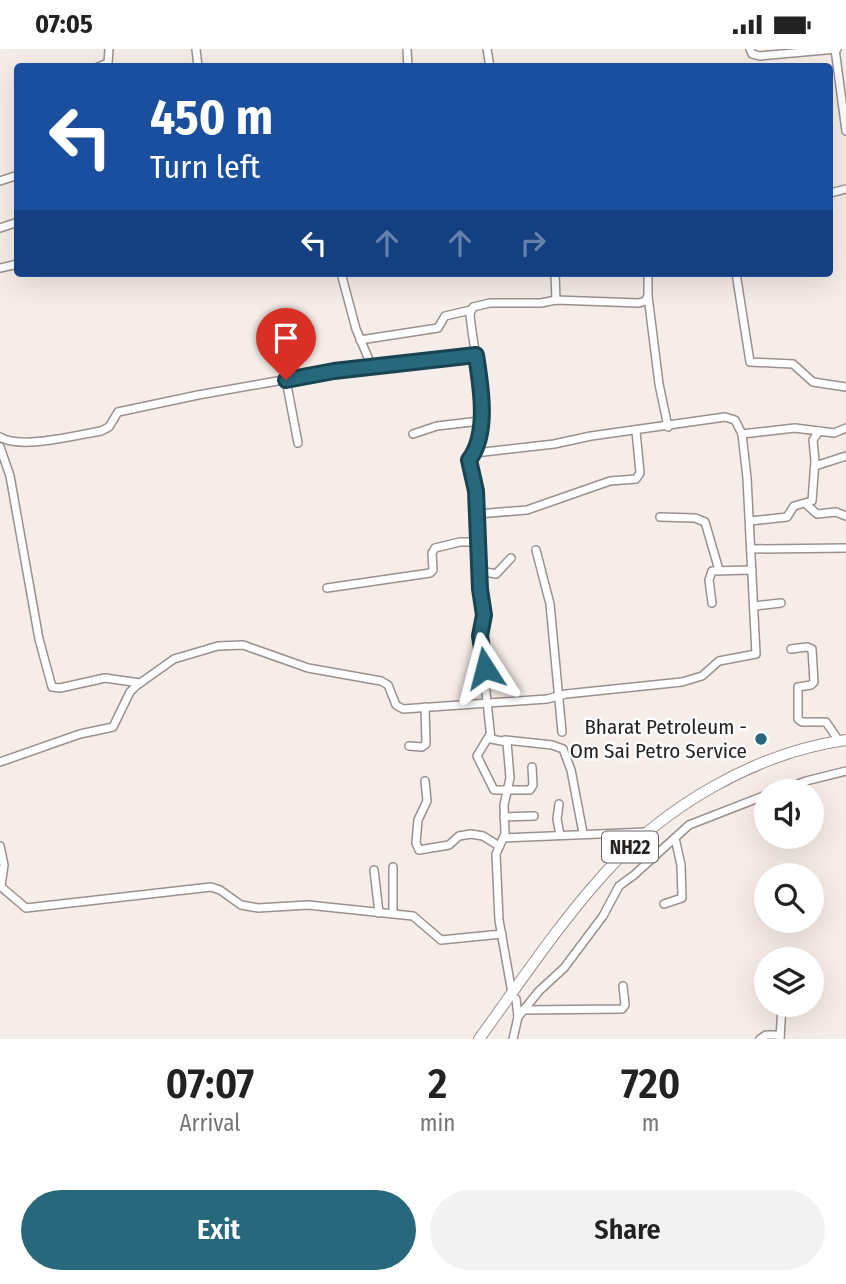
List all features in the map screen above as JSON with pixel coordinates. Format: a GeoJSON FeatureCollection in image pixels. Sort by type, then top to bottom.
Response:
{"type":"FeatureCollection","features":[{"type":"Feature","properties":{"kind":"highway","name":"NH22"},"geometry":{"type":"LineString","coordinates":[[487,1039],[514,996],[602,875],[647,832],[709,789],[756,766],[796,751],[844,743]]}},
{"type":"Feature","properties":{"kind":"highway","name":"NH22"},"geometry":{"type":"LineString","coordinates":[[479,1039],[610,875],[642,843],[686,811],[736,783],[781,763],[844,743]]}},
{"type":"Feature","properties":{"kind":"street"},"geometry":{"type":"LineString","coordinates":[[750,49],[755,56],[836,49],[846,131]]}},
{"type":"Feature","properties":{"kind":"street"},"geometry":{"type":"LineString","coordinates":[[342,277],[360,340],[372,367]]}},
{"type":"Feature","properties":{"kind":"street"},"geometry":{"type":"LineString","coordinates":[[555,277],[556,300]]}},
{"type":"Feature","properties":{"kind":"street"},"geometry":{"type":"LineString","coordinates":[[648,277],[659,384],[668,426]]}},
{"type":"Feature","properties":{"kind":"street"},"geometry":{"type":"LineString","coordinates":[[737,277],[750,362],[793,364],[813,382],[846,387]]}},
{"type":"Feature","properties":{"kind":"street"},"geometry":{"type":"LineString","coordinates":[[360,340],[439,328],[445,316],[484,304],[556,300],[631,304],[645,302],[648,296]]}},
{"type":"Feature","properties":{"kind":"street"},"geometry":{"type":"LineString","coordinates":[[471,310],[481,389],[475,453],[469,460],[475,486],[484,615],[480,636],[489,702],[489,736],[477,759],[492,789],[508,791],[532,788],[532,768]]}},
{"type":"Feature","properties":{"kind":"street"},"geometry":{"type":"LineString","coordinates":[[0,437],[6,440],[47,440],[106,429],[118,412],[126,409],[286,380],[476,355]]}},
{"type":"Feature","properties":{"kind":"street"},"geometry":{"type":"LineString","coordinates":[[286,380],[298,443]]}},
{"type":"Feature","properties":{"kind":"street"},"geometry":{"type":"LineString","coordinates":[[0,762],[80,734],[113,727],[130,692],[140,683],[167,663],[218,646],[243,645],[309,668],[381,681],[388,685],[399,708],[557,697],[682,682],[702,676],[719,661],[755,656],[757,650],[750,521],[742,435],[735,419],[724,417],[548,445],[475,453]]}},
{"type":"Feature","properties":{"kind":"street"},"geometry":{"type":"LineString","coordinates":[[414,434],[436,426],[480,421]]}},
{"type":"Feature","properties":{"kind":"street"},"geometry":{"type":"LineString","coordinates":[[742,435],[795,428],[834,433],[846,428]]}},
{"type":"Feature","properties":{"kind":"street"},"geometry":{"type":"LineString","coordinates":[[477,515],[527,510],[610,481],[636,479],[640,473],[636,431]]}},
{"type":"Feature","properties":{"kind":"street"},"geometry":{"type":"LineString","coordinates":[[750,521],[784,518],[794,506],[812,501],[815,466],[813,440],[819,431]]}},
{"type":"Feature","properties":{"kind":"street"},"geometry":{"type":"LineString","coordinates":[[0,447],[10,477],[39,639],[52,687],[60,688],[105,678],[140,683]]}},
{"type":"Feature","properties":{"kind":"street"},"geometry":{"type":"LineString","coordinates":[[815,466],[846,456]]}},
{"type":"Feature","properties":{"kind":"street"},"geometry":{"type":"LineString","coordinates":[[806,504],[814,513],[836,512],[846,516]]}},
{"type":"Feature","properties":{"kind":"street"},"geometry":{"type":"LineString","coordinates":[[660,517],[695,517],[705,522],[719,570]]}},
{"type":"Feature","properties":{"kind":"street"},"geometry":{"type":"LineString","coordinates":[[327,587],[430,573],[433,570],[432,553],[435,548],[477,541]]}},
{"type":"Feature","properties":{"kind":"street"},"geometry":{"type":"LineString","coordinates":[[751,549],[846,548]]}},
{"type":"Feature","properties":{"kind":"street"},"geometry":{"type":"LineString","coordinates":[[536,549],[550,604],[550,627],[558,671],[557,697],[562,732]]}},
{"type":"Feature","properties":{"kind":"street"},"geometry":{"type":"LineString","coordinates":[[480,571],[496,574],[511,558]]}},
{"type":"Feature","properties":{"kind":"street"},"geometry":{"type":"LineString","coordinates":[[712,603],[709,575],[712,571],[752,570]]}},
{"type":"Feature","properties":{"kind":"street"},"geometry":{"type":"LineString","coordinates":[[754,606],[781,603]]}},
{"type":"Feature","properties":{"kind":"street"},"geometry":{"type":"LineString","coordinates":[[791,649],[812,649],[814,682],[798,687],[798,719],[803,722],[826,722],[844,743]]}},
{"type":"Feature","properties":{"kind":"street"},"geometry":{"type":"LineString","coordinates":[[409,746],[420,747],[426,744],[425,707]]}},
{"type":"Feature","properties":{"kind":"street"},"geometry":{"type":"LineString","coordinates":[[489,736],[552,744],[563,749],[571,770],[583,833]]}},
{"type":"Feature","properties":{"kind":"street"},"geometry":{"type":"LineString","coordinates":[[505,740],[508,745],[510,778],[504,838],[496,854],[496,883],[502,935],[520,1014]]}},
{"type":"Feature","properties":{"kind":"street"},"geometry":{"type":"LineString","coordinates":[[819,779],[846,771]]}},
{"type":"Feature","properties":{"kind":"street"},"geometry":{"type":"LineString","coordinates":[[425,781],[427,801],[418,820],[416,843],[419,849],[449,845],[456,837],[471,834],[483,836],[499,846]]}},
{"type":"Feature","properties":{"kind":"street"},"geometry":{"type":"LineString","coordinates":[[512,1037],[520,1014],[539,991],[564,968],[589,936],[615,890],[696,822],[754,800]]}},
{"type":"Feature","properties":{"kind":"street"},"geometry":{"type":"LineString","coordinates":[[559,804],[557,818],[560,835]]}},
{"type":"Feature","properties":{"kind":"street"},"geometry":{"type":"LineString","coordinates":[[505,817],[534,816]]}},
{"type":"Feature","properties":{"kind":"street"},"geometry":{"type":"LineString","coordinates":[[504,838],[647,832]]}},
{"type":"Feature","properties":{"kind":"street"},"geometry":{"type":"LineString","coordinates":[[664,904],[682,898],[681,865],[675,838]]}},
{"type":"Feature","properties":{"kind":"street"},"geometry":{"type":"LineString","coordinates":[[0,846],[4,865],[0,886],[26,908],[211,887],[241,905],[258,908],[308,905],[413,916],[441,940],[502,935]]}},
{"type":"Feature","properties":{"kind":"street"},"geometry":{"type":"LineString","coordinates":[[393,867],[393,914]]}},
{"type":"Feature","properties":{"kind":"street"},"geometry":{"type":"LineString","coordinates":[[374,870],[379,912]]}},
{"type":"Feature","properties":{"kind":"street"},"geometry":{"type":"LineString","coordinates":[[520,1014],[622,1009],[625,1005],[623,986]]}},
{"type":"Feature","properties":{"kind":"street"},"geometry":{"type":"LineString","coordinates":[[760,1039],[764,1035],[780,1037],[781,1017]]}},
{"type":"Feature","properties":{"kind":"place","name":"Bharat Petroleum - Om Sai Petro Service"},"geometry":{"type":"Point","coordinates":[761,739]}},
{"type":"Feature","properties":{"kind":"route"},"geometry":{"type":"LineString","coordinates":[[286,380],[334,371],[476,355],[481,408],[478,447],[469,460],[476,491],[477,541],[481,562],[480,589],[484,615],[480,636],[485,668]]}}]}
